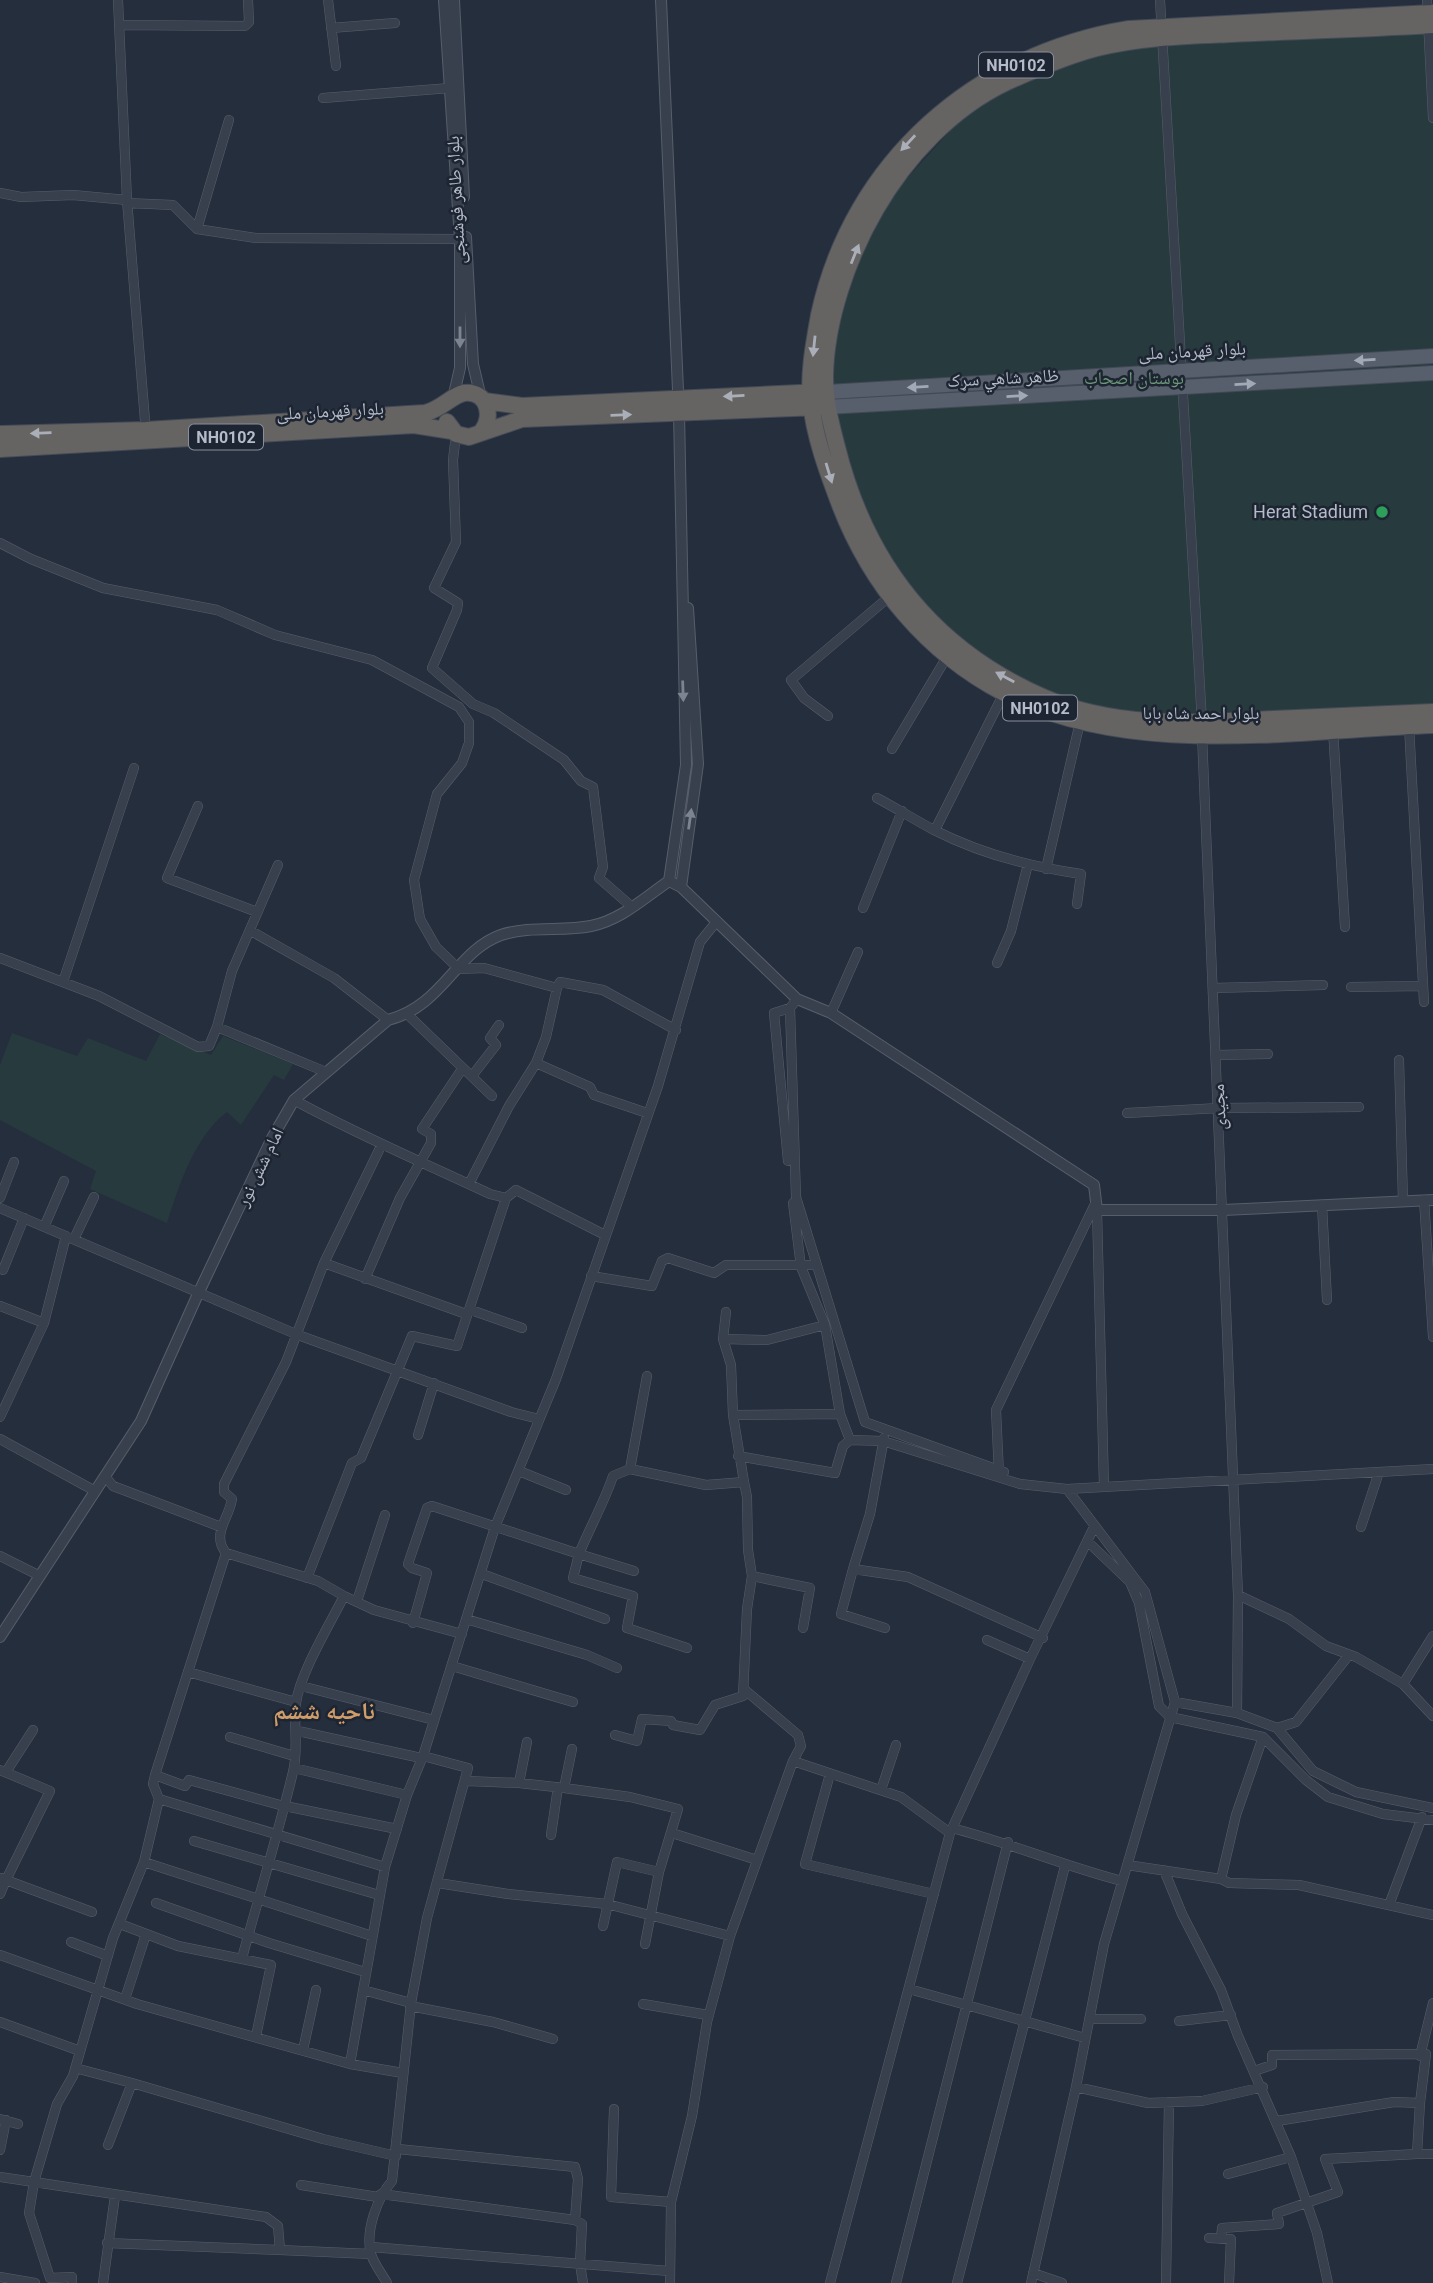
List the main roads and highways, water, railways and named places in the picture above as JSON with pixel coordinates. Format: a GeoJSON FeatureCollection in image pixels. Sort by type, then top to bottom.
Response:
{"type":"FeatureCollection","features":[{"type":"Feature","properties":{"kind":"highway","name":"بلوار احمد شاه بابا"},"geometry":{"type":"LineString","coordinates":[[1430,15],[1162,32],[1096,48],[1002,85],[954,116],[919,150],[889,186],[866,226],[846,276],[819,400],[829,476],[854,541],[889,597],[917,628],[948,655],[1004,693],[1080,722],[1135,733],[1433,712]]}},
{"type":"Feature","properties":{"kind":"highway","name":"NH0102"},"geometry":{"type":"LineString","coordinates":[[451,401],[464,393],[482,400]]}},
{"type":"Feature","properties":{"kind":"highway","name":"ظاهر شاهي سړک"},"geometry":{"type":"LineString","coordinates":[[482,400],[522,406],[679,406]]}},
{"type":"Feature","properties":{"kind":"highway"},"geometry":{"type":"LineString","coordinates":[[482,400],[489,413],[482,431]]}},
{"type":"Feature","properties":{"kind":"highway","name":"بلوار احمد شاه بابا"},"geometry":{"type":"LineString","coordinates":[[819,400],[867,534],[895,580],[927,619],[957,647],[983,665],[1053,701],[1136,722],[1202,729],[1333,729],[1433,725]]}},
{"type":"Feature","properties":{"kind":"highway","name":"ظاهر شاهي سړک"},"geometry":{"type":"LineString","coordinates":[[482,431],[522,419],[679,406],[819,400]]}},
{"type":"Feature","properties":{"kind":"highway"},"geometry":{"type":"LineString","coordinates":[[451,401],[445,417],[454,433]]}},
{"type":"Feature","properties":{"kind":"highway","name":"بلوار قهرمان ملی"},"geometry":{"type":"LineString","coordinates":[[0,449],[425,413],[440,410],[451,401]]}},
{"type":"Feature","properties":{"kind":"highway","name":"بلوار قهرمان ملی"},"geometry":{"type":"LineString","coordinates":[[0,434],[146,435],[414,425],[454,433]]}},
{"type":"Feature","properties":{"kind":"highway","name":"NH0102"},"geometry":{"type":"LineString","coordinates":[[454,433],[469,437],[482,431]]}},
{"type":"Feature","properties":{"kind":"main road","name":"بلوار قهرمان ملی"},"geometry":{"type":"LineString","coordinates":[[819,400],[1181,371],[1433,356]]}},
{"type":"Feature","properties":{"kind":"main road","name":"ظاهر شاهي سړک"},"geometry":{"type":"LineString","coordinates":[[819,400],[1182,387],[1433,373]]}},
{"type":"Feature","properties":{"kind":"place","name":"Herat Stadium"},"geometry":{"type":"Point","coordinates":[1382,512]}},
{"type":"Feature","properties":{"kind":"district","name":"ناحیه ششم"},"geometry":{"type":"Point","coordinates":[324,1711]}},
{"type":"Feature","properties":{"kind":"park label","name":"بوستان اصحاب"},"geometry":{"type":"Point","coordinates":[1134,378]}}]}
